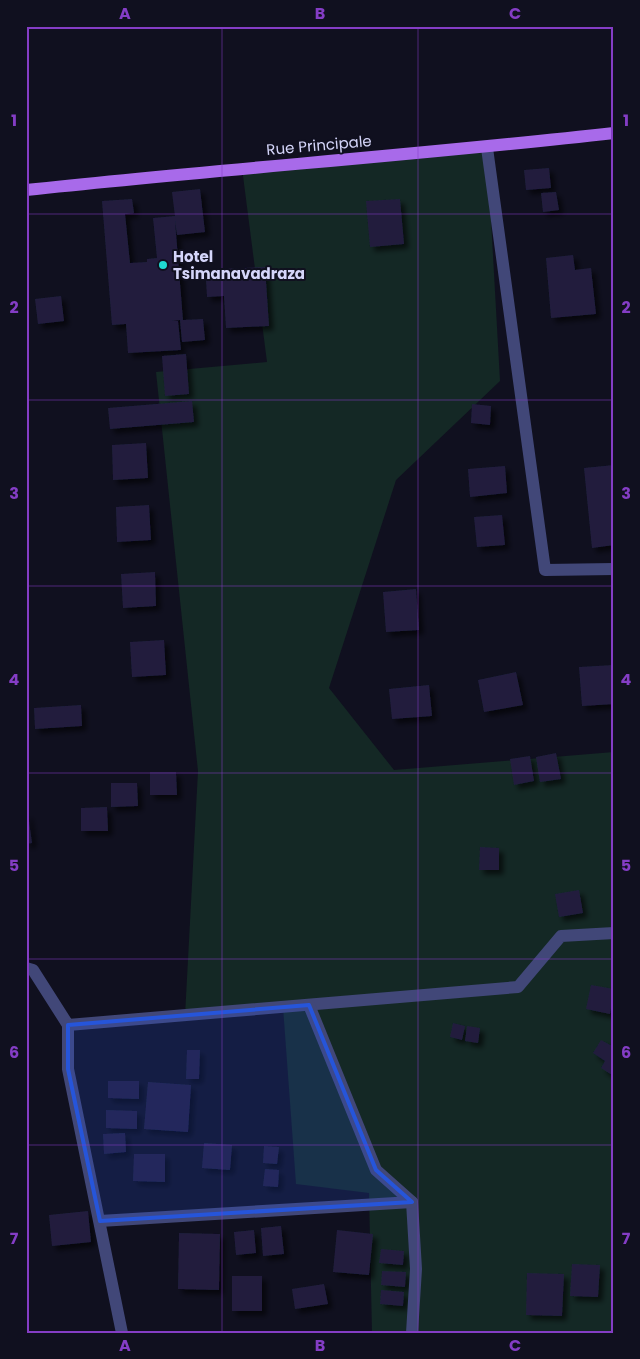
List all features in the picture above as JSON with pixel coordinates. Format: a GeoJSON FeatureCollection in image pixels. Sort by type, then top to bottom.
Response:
{"type":"FeatureCollection","features":[{"type":"Feature","properties":{"kind":"main road","name":"Rue Principale"},"geometry":{"type":"LineString","coordinates":[[26,190],[242,168],[486,148],[614,133]]}},
{"type":"Feature","properties":{"kind":"street"},"geometry":{"type":"LineString","coordinates":[[486,148],[545,570],[614,570]]}},
{"type":"Feature","properties":{"kind":"street"},"geometry":{"type":"LineString","coordinates":[[68,1025],[518,987],[561,936],[614,933]]}},
{"type":"Feature","properties":{"kind":"street"},"geometry":{"type":"LineString","coordinates":[[26,968],[33,970],[68,1025],[68,1069],[122,1333]]}},
{"type":"Feature","properties":{"kind":"street"},"geometry":{"type":"LineString","coordinates":[[309,1005],[376,1170],[412,1202],[416,1269],[412,1333]]}},
{"type":"Feature","properties":{"kind":"street"},"geometry":{"type":"LineString","coordinates":[[100,1220],[412,1202]]}},
{"type":"Feature","properties":{"kind":"highlighted area"},"geometry":{"type":"Polygon","coordinates":[[[309,1005],[376,1170],[412,1202],[100,1221],[68,1069],[68,1025],[309,1005]]]}},
{"type":"Feature","properties":{"kind":"green space"},"geometry":{"type":"Polygon","coordinates":[[[487,148],[500,381],[396,480],[329,688],[394,770],[614,752],[614,1333],[372,1333],[369,1193],[296,1184],[283,1007],[185,1016],[198,771],[156,372],[267,362],[242,168],[487,148]]]}},
{"type":"Feature","properties":{"kind":"building"},"geometry":{"type":"Polygon","coordinates":[[[549,168],[551,188],[526,190],[524,170],[549,168]]]}},
{"type":"Feature","properties":{"kind":"building"},"geometry":{"type":"Polygon","coordinates":[[[200,189],[205,232],[177,235],[175,221],[183,320],[203,319],[205,340],[182,342],[180,320],[172,321],[178,321],[181,350],[128,353],[126,324],[112,325],[102,201],[132,199],[134,213],[125,214],[130,263],[147,262],[147,259],[157,258],[153,218],[175,216],[172,192],[200,189]]]}},
{"type":"Feature","properties":{"kind":"building"},"geometry":{"type":"Polygon","coordinates":[[[556,192],[559,210],[543,212],[541,193],[556,192]]]}},
{"type":"Feature","properties":{"kind":"building"},"geometry":{"type":"Polygon","coordinates":[[[400,199],[404,244],[370,247],[366,201],[400,199]]]}},
{"type":"Feature","properties":{"kind":"building"},"geometry":{"type":"Polygon","coordinates":[[[573,255],[575,270],[591,268],[596,314],[551,318],[546,258],[573,255]]]}},
{"type":"Feature","properties":{"kind":"building"},"geometry":{"type":"Polygon","coordinates":[[[265,267],[269,326],[226,328],[224,296],[207,297],[206,280],[220,279],[220,269],[265,267]]]}},
{"type":"Feature","properties":{"kind":"building"},"geometry":{"type":"Polygon","coordinates":[[[61,296],[64,321],[38,324],[35,299],[61,296]]]}},
{"type":"Feature","properties":{"kind":"building"},"geometry":{"type":"Polygon","coordinates":[[[186,354],[189,394],[165,396],[162,356],[186,354]]]}},
{"type":"Feature","properties":{"kind":"building"},"geometry":{"type":"Polygon","coordinates":[[[192,401],[194,422],[110,429],[108,408],[192,401]]]}},
{"type":"Feature","properties":{"kind":"building"},"geometry":{"type":"Polygon","coordinates":[[[472,404],[491,406],[490,425],[471,423],[472,404]]]}},
{"type":"Feature","properties":{"kind":"building"},"geometry":{"type":"Polygon","coordinates":[[[146,443],[148,478],[113,480],[112,445],[146,443]]]}},
{"type":"Feature","properties":{"kind":"building"},"geometry":{"type":"Polygon","coordinates":[[[614,465],[614,545],[592,548],[584,468],[614,465]]]}},
{"type":"Feature","properties":{"kind":"building"},"geometry":{"type":"Polygon","coordinates":[[[505,466],[507,493],[470,497],[468,469],[505,466]]]}},
{"type":"Feature","properties":{"kind":"building"},"geometry":{"type":"Polygon","coordinates":[[[149,505],[151,540],[117,542],[116,507],[149,505]]]}},
{"type":"Feature","properties":{"kind":"building"},"geometry":{"type":"Polygon","coordinates":[[[502,515],[505,545],[477,547],[474,517],[502,515]]]}},
{"type":"Feature","properties":{"kind":"building"},"geometry":{"type":"Polygon","coordinates":[[[155,572],[156,606],[123,608],[121,574],[155,572]]]}},
{"type":"Feature","properties":{"kind":"building"},"geometry":{"type":"Polygon","coordinates":[[[416,589],[419,630],[386,632],[383,592],[416,589]]]}},
{"type":"Feature","properties":{"kind":"building"},"geometry":{"type":"Polygon","coordinates":[[[164,640],[166,675],[132,677],[130,642],[164,640]]]}},
{"type":"Feature","properties":{"kind":"building"},"geometry":{"type":"Polygon","coordinates":[[[614,665],[614,704],[582,706],[579,667],[614,665]]]}},
{"type":"Feature","properties":{"kind":"building"},"geometry":{"type":"Polygon","coordinates":[[[516,672],[523,705],[484,712],[478,680],[516,672]]]}},
{"type":"Feature","properties":{"kind":"building"},"geometry":{"type":"Polygon","coordinates":[[[429,685],[432,716],[392,719],[389,689],[429,685]]]}},
{"type":"Feature","properties":{"kind":"building"},"geometry":{"type":"Polygon","coordinates":[[[81,705],[82,726],[35,729],[34,708],[81,705]]]}},
{"type":"Feature","properties":{"kind":"building"},"geometry":{"type":"Polygon","coordinates":[[[556,753],[561,779],[540,782],[536,757],[556,753]]]}},
{"type":"Feature","properties":{"kind":"building"},"geometry":{"type":"Polygon","coordinates":[[[530,756],[534,781],[514,785],[510,759],[530,756]]]}},
{"type":"Feature","properties":{"kind":"building"},"geometry":{"type":"Polygon","coordinates":[[[150,772],[176,772],[177,795],[150,795],[150,772]]]}},
{"type":"Feature","properties":{"kind":"building"},"geometry":{"type":"Polygon","coordinates":[[[111,783],[137,783],[138,806],[111,807],[111,783]]]}},
{"type":"Feature","properties":{"kind":"building"},"geometry":{"type":"Polygon","coordinates":[[[107,807],[108,831],[81,831],[81,808],[107,807]]]}},
{"type":"Feature","properties":{"kind":"building"},"geometry":{"type":"Polygon","coordinates":[[[26,814],[28,814],[32,843],[26,844],[26,814]]]}},
{"type":"Feature","properties":{"kind":"building"},"geometry":{"type":"Polygon","coordinates":[[[480,847],[499,848],[499,870],[479,870],[480,847]]]}},
{"type":"Feature","properties":{"kind":"building"},"geometry":{"type":"Polygon","coordinates":[[[579,890],[583,913],[559,917],[555,894],[579,890]]]}},
{"type":"Feature","properties":{"kind":"building"},"geometry":{"type":"Polygon","coordinates":[[[591,985],[614,989],[610,1014],[586,1009],[591,985]]]}},
{"type":"Feature","properties":{"kind":"building"},"geometry":{"type":"Polygon","coordinates":[[[453,1023],[465,1026],[462,1040],[450,1037],[453,1023]]]}},
{"type":"Feature","properties":{"kind":"building"},"geometry":{"type":"Polygon","coordinates":[[[467,1026],[480,1028],[478,1043],[465,1041],[467,1026]]]}},
{"type":"Feature","properties":{"kind":"building"},"geometry":{"type":"Polygon","coordinates":[[[601,1040],[614,1047],[612,1075],[601,1068],[605,1061],[593,1053],[601,1040]]]}},
{"type":"Feature","properties":{"kind":"building"},"geometry":{"type":"Polygon","coordinates":[[[187,1050],[200,1050],[199,1079],[186,1079],[187,1050]]]}},
{"type":"Feature","properties":{"kind":"building"},"geometry":{"type":"Polygon","coordinates":[[[108,1081],[139,1081],[139,1099],[108,1098],[108,1081]]]}},
{"type":"Feature","properties":{"kind":"building"},"geometry":{"type":"Polygon","coordinates":[[[148,1082],[191,1085],[188,1132],[144,1129],[148,1082]]]}},
{"type":"Feature","properties":{"kind":"building"},"geometry":{"type":"Polygon","coordinates":[[[106,1110],[137,1111],[137,1129],[106,1128],[106,1110]]]}},
{"type":"Feature","properties":{"kind":"building"},"geometry":{"type":"Polygon","coordinates":[[[125,1133],[126,1152],[104,1154],[103,1134],[125,1133]]]}},
{"type":"Feature","properties":{"kind":"building"},"geometry":{"type":"Polygon","coordinates":[[[204,1143],[232,1145],[230,1170],[202,1168],[204,1143]]]}},
{"type":"Feature","properties":{"kind":"building"},"geometry":{"type":"Polygon","coordinates":[[[264,1146],[279,1147],[277,1164],[263,1163],[264,1146]]]}},
{"type":"Feature","properties":{"kind":"building"},"geometry":{"type":"Polygon","coordinates":[[[134,1154],[165,1154],[165,1182],[133,1181],[134,1154]]]}},
{"type":"Feature","properties":{"kind":"building"},"geometry":{"type":"Polygon","coordinates":[[[265,1169],[279,1170],[278,1187],[263,1186],[265,1169]]]}},
{"type":"Feature","properties":{"kind":"building"},"geometry":{"type":"Polygon","coordinates":[[[88,1211],[91,1242],[52,1246],[49,1215],[88,1211]]]}},
{"type":"Feature","properties":{"kind":"building"},"geometry":{"type":"Polygon","coordinates":[[[281,1226],[284,1254],[263,1256],[261,1228],[281,1226]]]}},
{"type":"Feature","properties":{"kind":"building"},"geometry":{"type":"Polygon","coordinates":[[[254,1230],[256,1253],[236,1255],[234,1232],[254,1230]]]}},
{"type":"Feature","properties":{"kind":"building"},"geometry":{"type":"Polygon","coordinates":[[[337,1230],[373,1234],[369,1275],[333,1272],[337,1230]]]}},
{"type":"Feature","properties":{"kind":"building"},"geometry":{"type":"Polygon","coordinates":[[[179,1233],[220,1234],[219,1290],[178,1289],[179,1233]]]}},
{"type":"Feature","properties":{"kind":"building"},"geometry":{"type":"Polygon","coordinates":[[[381,1249],[404,1251],[403,1265],[379,1263],[381,1249]]]}},
{"type":"Feature","properties":{"kind":"building"},"geometry":{"type":"Polygon","coordinates":[[[572,1264],[600,1265],[598,1297],[570,1296],[572,1264]]]}},
{"type":"Feature","properties":{"kind":"building"},"geometry":{"type":"Polygon","coordinates":[[[382,1271],[406,1272],[405,1287],[381,1285],[382,1271]]]}},
{"type":"Feature","properties":{"kind":"building"},"geometry":{"type":"Polygon","coordinates":[[[527,1273],[564,1274],[562,1316],[526,1315],[527,1273]]]}},
{"type":"Feature","properties":{"kind":"building"},"geometry":{"type":"Polygon","coordinates":[[[232,1276],[262,1276],[262,1311],[232,1311],[232,1276]]]}},
{"type":"Feature","properties":{"kind":"building"},"geometry":{"type":"Polygon","coordinates":[[[324,1284],[328,1304],[295,1309],[292,1289],[324,1284]]]}},
{"type":"Feature","properties":{"kind":"building"},"geometry":{"type":"Polygon","coordinates":[[[381,1290],[404,1292],[403,1306],[380,1304],[381,1290]]]}},
{"type":"Feature","properties":{"kind":"place","name":"Hotel Tsimanavadraza"},"geometry":{"type":"Point","coordinates":[163,265]}}]}
